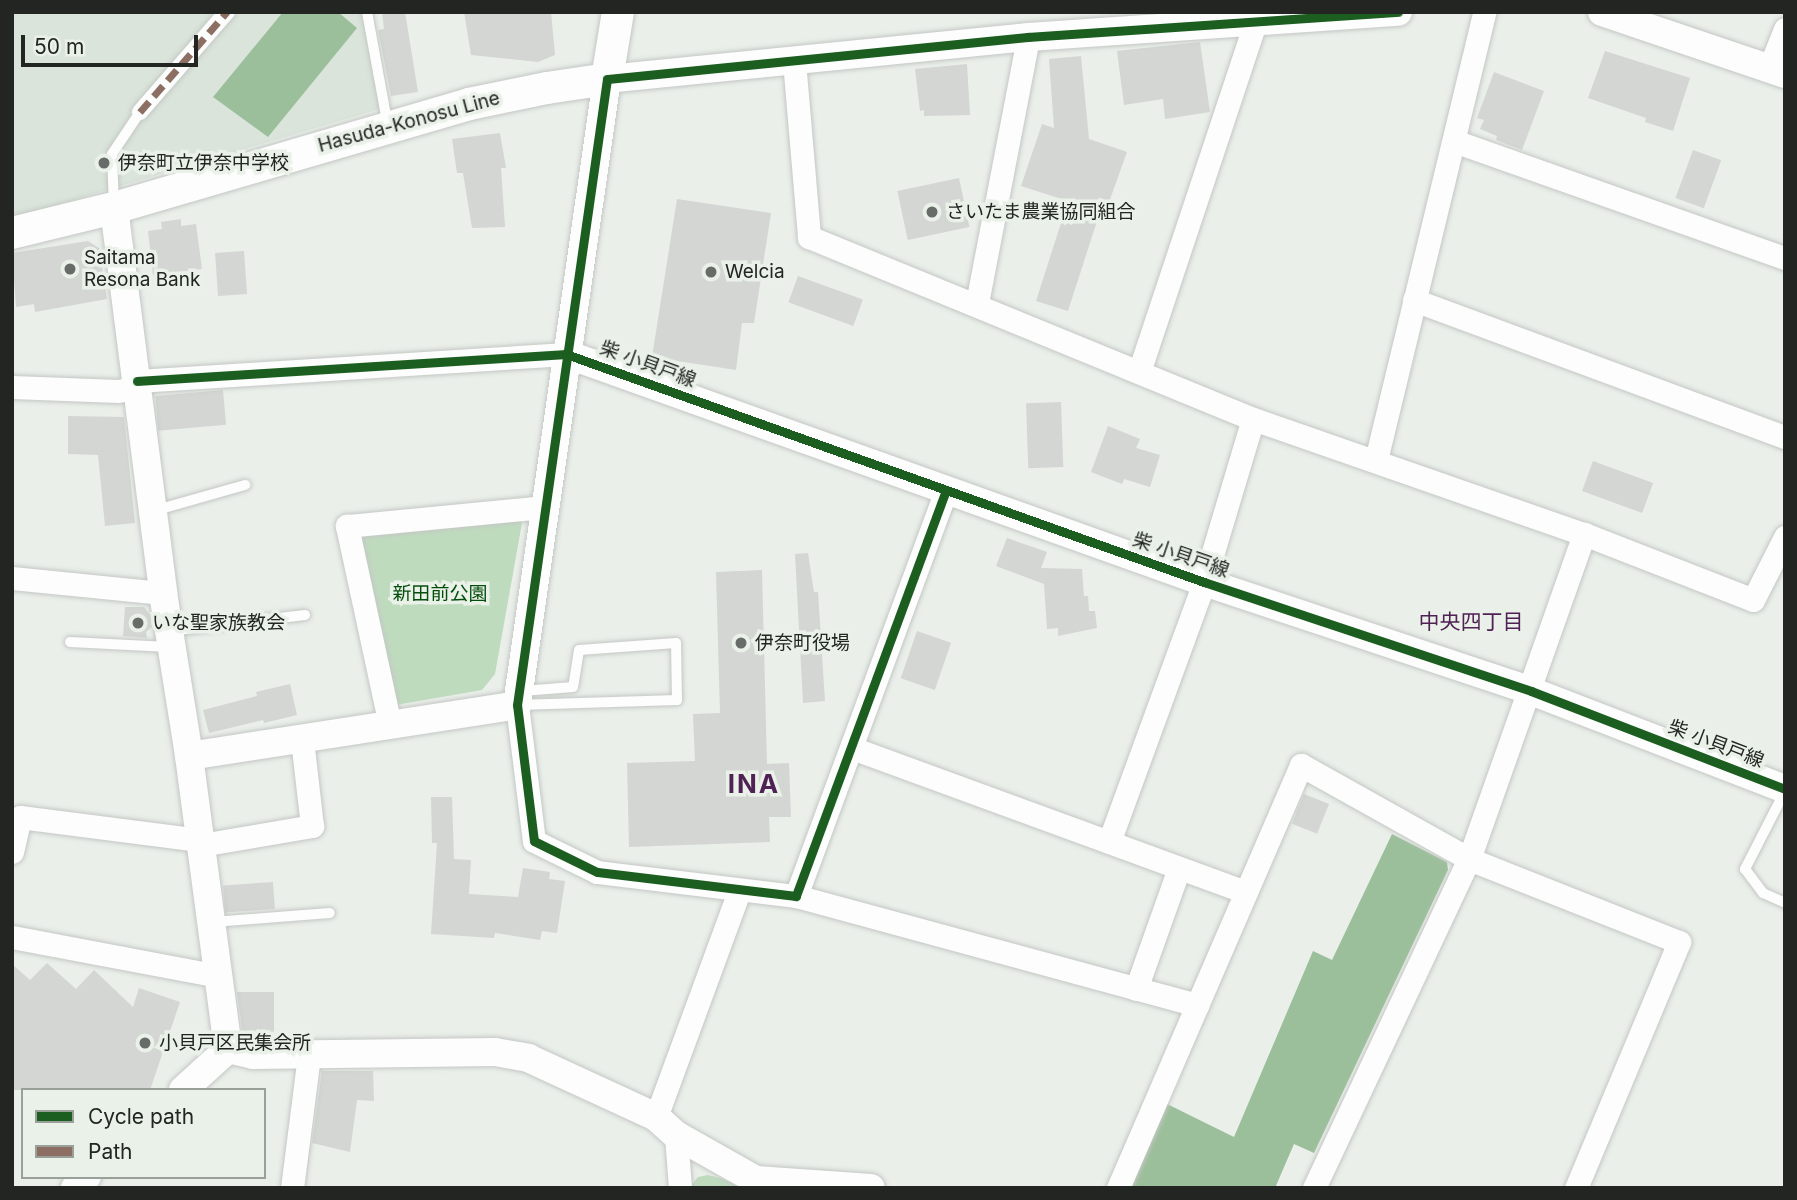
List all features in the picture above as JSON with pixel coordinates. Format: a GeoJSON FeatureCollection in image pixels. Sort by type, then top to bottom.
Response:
{"type":"FeatureCollection","features":[{"type":"Feature","properties":{"kind":"main road"},"geometry":{"type":"LineString","coordinates":[[607,79],[618,12]]}},
{"type":"Feature","properties":{"kind":"main road","name":"Hasuda-Konosu Line"},"geometry":{"type":"LineString","coordinates":[[12,233],[114,208],[388,125],[547,88],[607,79]]}},
{"type":"Feature","properties":{"kind":"street"},"geometry":{"type":"LineString","coordinates":[[140,113],[227,12]]}},
{"type":"Feature","properties":{"kind":"street"},"geometry":{"type":"LineString","coordinates":[[1197,1005],[796,896],[597,872],[534,841],[518,698],[607,79],[1257,16],[1398,12]]}},
{"type":"Feature","properties":{"kind":"street"},"geometry":{"type":"LineString","coordinates":[[1376,460],[1484,12]]}},
{"type":"Feature","properties":{"kind":"street"},"geometry":{"type":"LineString","coordinates":[[1602,12],[1777,71],[1785,29]]}},
{"type":"Feature","properties":{"kind":"street"},"geometry":{"type":"LineString","coordinates":[[1139,372],[1257,16]]}},
{"type":"Feature","properties":{"kind":"street"},"geometry":{"type":"LineString","coordinates":[[976,303],[1028,37]]}},
{"type":"Feature","properties":{"kind":"street"},"geometry":{"type":"LineString","coordinates":[[794,61],[809,237],[1253,418],[1584,534],[1753,600],[1785,537]]}},
{"type":"Feature","properties":{"kind":"street"},"geometry":{"type":"LineString","coordinates":[[1454,141],[1785,258]]}},
{"type":"Feature","properties":{"kind":"street"},"geometry":{"type":"LineString","coordinates":[[114,208],[163,593],[189,756],[228,1049]]}},
{"type":"Feature","properties":{"kind":"street"},"geometry":{"type":"LineString","coordinates":[[1414,300],[1785,437]]}},
{"type":"Feature","properties":{"kind":"street"},"geometry":{"type":"LineString","coordinates":[[12,387],[118,391],[137,384],[566,354]]}},
{"type":"Feature","properties":{"kind":"street","name":"柴 小貝戸線"},"geometry":{"type":"LineString","coordinates":[[566,354],[1204,582],[1531,691],[1785,790]]}},
{"type":"Feature","properties":{"kind":"street"},"geometry":{"type":"LineString","coordinates":[[1109,842],[1204,582],[1253,418]]}},
{"type":"Feature","properties":{"kind":"street"},"geometry":{"type":"LineString","coordinates":[[796,896],[946,490]]}},
{"type":"Feature","properties":{"kind":"street"},"geometry":{"type":"LineString","coordinates":[[390,725],[347,526],[544,508]]}},
{"type":"Feature","properties":{"kind":"street"},"geometry":{"type":"LineString","coordinates":[[1314,1188],[1469,859],[1531,691],[1584,534]]}},
{"type":"Feature","properties":{"kind":"street"},"geometry":{"type":"LineString","coordinates":[[12,578],[163,593]]}},
{"type":"Feature","properties":{"kind":"street"},"geometry":{"type":"LineString","coordinates":[[189,756],[390,725],[518,698]]}},
{"type":"Feature","properties":{"kind":"street"},"geometry":{"type":"LineString","coordinates":[[12,852],[20,817],[201,842],[312,826],[302,739]]}},
{"type":"Feature","properties":{"kind":"street"},"geometry":{"type":"LineString","coordinates":[[852,748],[1245,892]]}},
{"type":"Feature","properties":{"kind":"street"},"geometry":{"type":"LineString","coordinates":[[1118,1188],[1301,765],[1469,859],[1679,942],[1576,1188]]}},
{"type":"Feature","properties":{"kind":"street"},"geometry":{"type":"LineString","coordinates":[[1136,989],[1179,868]]}},
{"type":"Feature","properties":{"kind":"street"},"geometry":{"type":"LineString","coordinates":[[680,1188],[666,1126],[739,891]]}},
{"type":"Feature","properties":{"kind":"street"},"geometry":{"type":"LineString","coordinates":[[12,936],[219,976]]}},
{"type":"Feature","properties":{"kind":"street"},"geometry":{"type":"LineString","coordinates":[[228,1049],[253,1055],[495,1052],[528,1058],[557,1069],[666,1126],[756,1180],[871,1188]]}},
{"type":"Feature","properties":{"kind":"street"},"geometry":{"type":"LineString","coordinates":[[185,1088],[228,1049]]}},
{"type":"Feature","properties":{"kind":"street"},"geometry":{"type":"LineString","coordinates":[[292,1188],[309,1056]]}},
{"type":"Feature","properties":{"kind":"lane"},"geometry":{"type":"LineString","coordinates":[[367,12],[388,125]]}},
{"type":"Feature","properties":{"kind":"lane"},"geometry":{"type":"LineString","coordinates":[[114,208],[112,154],[140,113]]}},
{"type":"Feature","properties":{"kind":"lane"},"geometry":{"type":"LineString","coordinates":[[153,511],[245,485]]}},
{"type":"Feature","properties":{"kind":"lane"},"geometry":{"type":"LineString","coordinates":[[70,642],[170,639],[305,615]]}},
{"type":"Feature","properties":{"kind":"lane"},"geometry":{"type":"LineString","coordinates":[[676,643],[677,700],[518,698],[573,687],[579,650],[676,643]]}},
{"type":"Feature","properties":{"kind":"lane"},"geometry":{"type":"LineString","coordinates":[[1785,790],[1745,869],[1763,893],[1785,903]]}},
{"type":"Feature","properties":{"kind":"lane"},"geometry":{"type":"LineString","coordinates":[[210,922],[330,913]]}},
{"type":"Feature","properties":{"kind":"shaded area","name":"伊奈町立伊奈中学校"},"geometry":{"type":"Polygon","coordinates":[[[12,12],[362,12],[380,109],[12,218],[12,12]]]}},
{"type":"Feature","properties":{"kind":"shaded area"},"geometry":{"type":"Polygon","coordinates":[[[283,12],[338,12],[357,28],[268,137],[213,97],[283,12]]]}},
{"type":"Feature","properties":{"kind":"shaded area"},"geometry":{"type":"Polygon","coordinates":[[[1392,834],[1447,862],[1448,870],[1314,1153],[1294,1144],[1275,1188],[1128,1188],[1165,1103],[1234,1137],[1313,951],[1332,960],[1392,834]]]}},
{"type":"Feature","properties":{"kind":"green space","name":"新田前公園"},"geometry":{"type":"Polygon","coordinates":[[[516,517],[522,523],[495,674],[482,690],[396,705],[358,538],[363,531],[516,517]]]}},
{"type":"Feature","properties":{"kind":"green space"},"geometry":{"type":"Polygon","coordinates":[[[708,1175],[743,1188],[689,1188],[698,1177],[708,1175]]]}},
{"type":"Feature","properties":{"kind":"building"},"geometry":{"type":"Polygon","coordinates":[[[382,12],[405,12],[418,92],[391,96],[378,30],[384,29],[382,12]]]}},
{"type":"Feature","properties":{"kind":"building"},"geometry":{"type":"Polygon","coordinates":[[[464,12],[551,12],[555,55],[538,62],[471,55],[464,12]]]}},
{"type":"Feature","properties":{"kind":"building"},"geometry":{"type":"Polygon","coordinates":[[[1200,42],[1210,112],[1165,119],[1163,99],[1124,105],[1117,51],[1200,42]]]}},
{"type":"Feature","properties":{"kind":"building"},"geometry":{"type":"Polygon","coordinates":[[[1605,51],[1690,78],[1673,131],[1645,122],[1646,118],[1588,98],[1605,51]]]}},
{"type":"Feature","properties":{"kind":"building"},"geometry":{"type":"Polygon","coordinates":[[[1081,56],[1089,139],[1127,152],[1103,219],[1098,218],[1068,311],[1036,301],[1068,201],[1021,186],[1042,124],[1054,128],[1049,59],[1081,56]]]}},
{"type":"Feature","properties":{"kind":"building"},"geometry":{"type":"Polygon","coordinates":[[[967,64],[970,115],[924,116],[924,110],[920,111],[915,69],[967,64]]]}},
{"type":"Feature","properties":{"kind":"building"},"geometry":{"type":"Polygon","coordinates":[[[1494,72],[1544,91],[1522,150],[1496,140],[1497,136],[1480,129],[1484,120],[1477,118],[1494,72]]]}},
{"type":"Feature","properties":{"kind":"building"},"geometry":{"type":"Polygon","coordinates":[[[500,133],[506,168],[501,168],[505,227],[472,228],[463,173],[457,173],[452,139],[500,133]]]}},
{"type":"Feature","properties":{"kind":"building"},"geometry":{"type":"Polygon","coordinates":[[[1693,150],[1721,160],[1704,208],[1676,198],[1693,150]]]}},
{"type":"Feature","properties":{"kind":"building"},"geometry":{"type":"Polygon","coordinates":[[[959,178],[969,227],[908,240],[897,191],[959,178]]]}},
{"type":"Feature","properties":{"kind":"building"},"geometry":{"type":"Polygon","coordinates":[[[677,199],[771,213],[754,323],[742,323],[736,370],[652,357],[677,199]]]}},
{"type":"Feature","properties":{"kind":"building"},"geometry":{"type":"Polygon","coordinates":[[[181,219],[181,226],[196,224],[202,269],[153,275],[148,231],[162,229],[161,222],[181,219]]]}},
{"type":"Feature","properties":{"kind":"building"},"geometry":{"type":"Polygon","coordinates":[[[88,241],[99,248],[107,299],[35,312],[34,304],[16,307],[12,253],[88,241]]]}},
{"type":"Feature","properties":{"kind":"building"},"geometry":{"type":"Polygon","coordinates":[[[244,251],[247,294],[218,296],[215,253],[244,251]]]}},
{"type":"Feature","properties":{"kind":"building"},"geometry":{"type":"Polygon","coordinates":[[[798,276],[863,300],[853,326],[788,302],[798,276]]]}},
{"type":"Feature","properties":{"kind":"building"},"geometry":{"type":"Polygon","coordinates":[[[223,390],[226,425],[158,431],[155,396],[223,390]]]}},
{"type":"Feature","properties":{"kind":"building"},"geometry":{"type":"Polygon","coordinates":[[[1061,402],[1063,467],[1028,468],[1026,403],[1061,402]]]}},
{"type":"Feature","properties":{"kind":"building"},"geometry":{"type":"Polygon","coordinates":[[[68,416],[124,417],[135,523],[105,526],[98,455],[68,454],[68,416]]]}},
{"type":"Feature","properties":{"kind":"building"},"geometry":{"type":"Polygon","coordinates":[[[1108,426],[1140,439],[1136,448],[1160,455],[1150,487],[1124,479],[1122,484],[1091,472],[1108,426]]]}},
{"type":"Feature","properties":{"kind":"building"},"geometry":{"type":"Polygon","coordinates":[[[1593,461],[1653,483],[1642,513],[1582,491],[1593,461]]]}},
{"type":"Feature","properties":{"kind":"building"},"geometry":{"type":"Polygon","coordinates":[[[1007,538],[1047,552],[1041,568],[1082,569],[1084,596],[1088,596],[1089,611],[1095,611],[1097,628],[1058,636],[1058,628],[1047,629],[1044,584],[996,566],[1007,538]]]}},
{"type":"Feature","properties":{"kind":"building"},"geometry":{"type":"Polygon","coordinates":[[[808,553],[814,592],[818,592],[825,701],[803,703],[795,554],[808,553]]]}},
{"type":"Feature","properties":{"kind":"building","name":"伊奈町役場"},"geometry":{"type":"Polygon","coordinates":[[[762,570],[767,764],[789,763],[791,817],[769,817],[770,842],[629,847],[627,763],[695,761],[693,714],[720,713],[716,572],[762,570]]]}},
{"type":"Feature","properties":{"kind":"building"},"geometry":{"type":"Polygon","coordinates":[[[125,607],[144,607],[150,615],[152,627],[146,632],[147,638],[123,636],[125,607]]]}},
{"type":"Feature","properties":{"kind":"building"},"geometry":{"type":"Polygon","coordinates":[[[917,631],[951,643],[935,690],[901,678],[917,631]]]}},
{"type":"Feature","properties":{"kind":"building"},"geometry":{"type":"Polygon","coordinates":[[[290,684],[297,715],[209,733],[203,710],[290,684]]]}},
{"type":"Feature","properties":{"kind":"building"},"geometry":{"type":"Polygon","coordinates":[[[1304,794],[1329,804],[1317,834],[1292,824],[1304,794]]]}},
{"type":"Feature","properties":{"kind":"building"},"geometry":{"type":"Polygon","coordinates":[[[431,797],[452,797],[454,859],[471,860],[469,894],[518,897],[523,868],[550,872],[549,879],[565,881],[557,933],[542,931],[540,940],[495,933],[494,938],[431,934],[437,843],[432,843],[431,797]]]}},
{"type":"Feature","properties":{"kind":"building"},"geometry":{"type":"Polygon","coordinates":[[[273,882],[275,909],[225,912],[223,885],[273,882]]]}},
{"type":"Feature","properties":{"kind":"building"},"geometry":{"type":"Polygon","coordinates":[[[47,963],[76,989],[94,970],[133,1007],[139,988],[180,1002],[151,1088],[12,1090],[12,964],[30,980],[47,963]]]}},
{"type":"Feature","properties":{"kind":"building"},"geometry":{"type":"Polygon","coordinates":[[[237,992],[274,992],[274,1038],[243,1035],[237,992]]]}},
{"type":"Feature","properties":{"kind":"building"},"geometry":{"type":"Polygon","coordinates":[[[322,1071],[373,1071],[374,1101],[357,1100],[350,1152],[312,1143],[322,1071]]]}},
{"type":"Feature","properties":{"kind":"marked path"},"geometry":{"type":"LineString","coordinates":[[140,112],[227,12]]}},
{"type":"Feature","properties":{"kind":"cycle path"},"geometry":{"type":"LineString","coordinates":[[946,490],[796,896],[597,872],[534,841],[517,705],[607,79],[1028,37],[1398,12]]}},
{"type":"Feature","properties":{"kind":"cycle path"},"geometry":{"type":"LineString","coordinates":[[137,381],[566,354],[1204,582],[1531,691],[1785,789]]}},
{"type":"Feature","properties":{"kind":"place","name":"伊奈町立伊奈中学校"},"geometry":{"type":"Point","coordinates":[104,163]}},
{"type":"Feature","properties":{"kind":"place","name":"さいたま農業協同組合"},"geometry":{"type":"Point","coordinates":[932,212]}},
{"type":"Feature","properties":{"kind":"place","name":"Saitama Resona Bank"},"geometry":{"type":"Point","coordinates":[70,269]}},
{"type":"Feature","properties":{"kind":"place","name":"Welcia"},"geometry":{"type":"Point","coordinates":[711,272]}},
{"type":"Feature","properties":{"kind":"place","name":"いな聖家族教会"},"geometry":{"type":"Point","coordinates":[138,623]}},
{"type":"Feature","properties":{"kind":"place","name":"伊奈町役場"},"geometry":{"type":"Point","coordinates":[741,643]}},
{"type":"Feature","properties":{"kind":"place","name":"小貝戸区民集会所"},"geometry":{"type":"Point","coordinates":[145,1043]}},
{"type":"Feature","properties":{"kind":"district","name":"中央四丁目"},"geometry":{"type":"Point","coordinates":[1471,622]}},
{"type":"Feature","properties":{"kind":"district","name":"INA"},"geometry":{"type":"Point","coordinates":[754,784]}}]}
